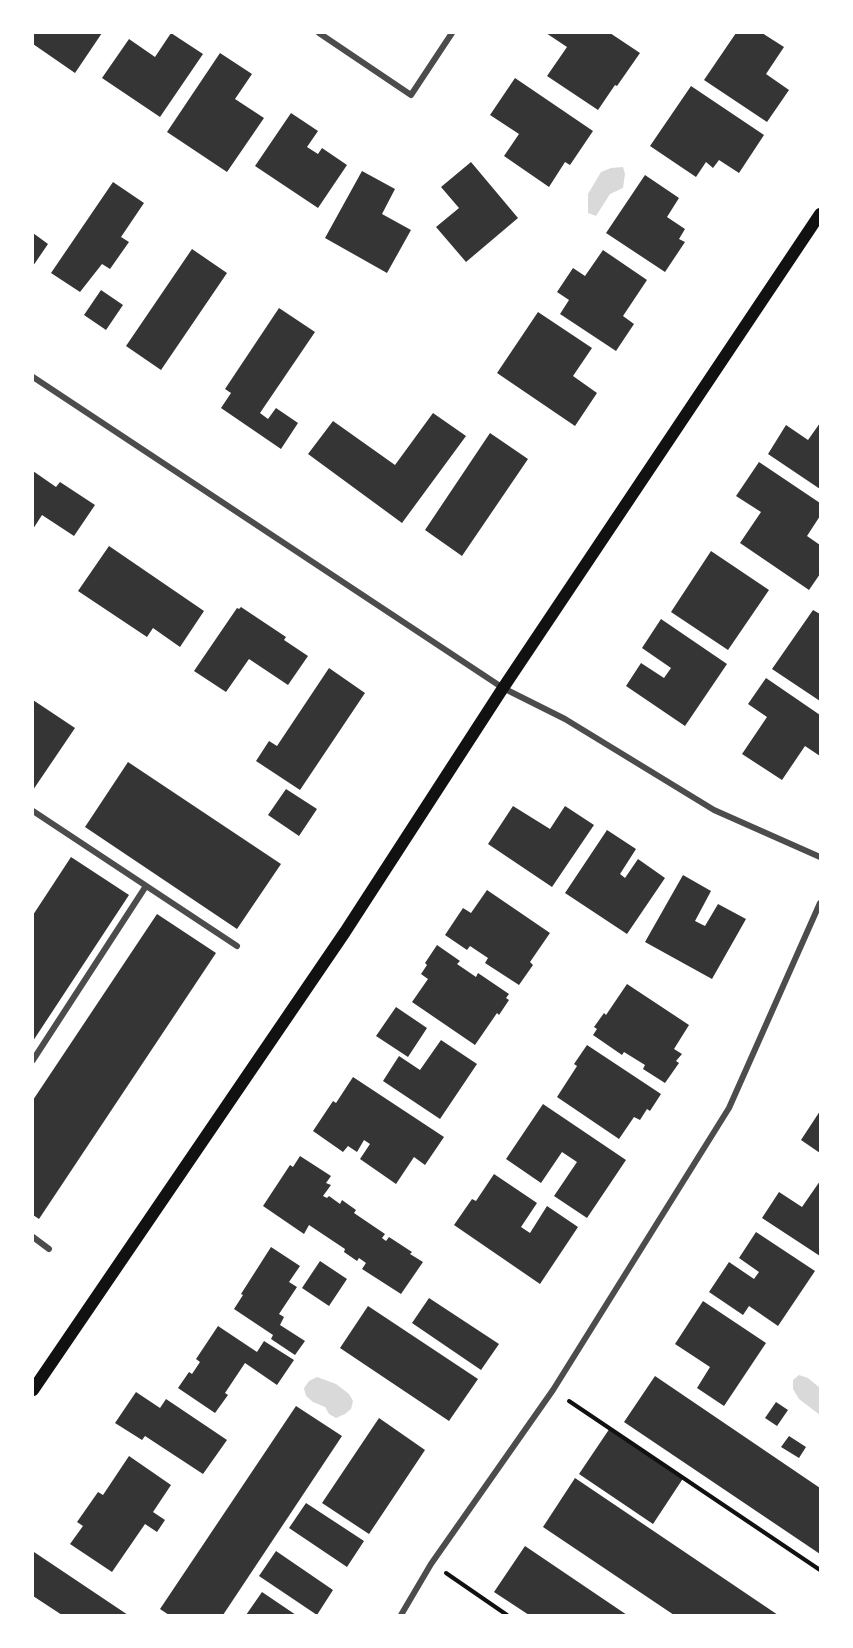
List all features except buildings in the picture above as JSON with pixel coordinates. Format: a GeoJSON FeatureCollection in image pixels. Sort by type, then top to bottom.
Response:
{"type":"FeatureCollection","features":[{"type":"Feature","properties":{"kind":"main road"},"geometry":{"type":"LineString","coordinates":[[33,1390],[345,932],[503,688],[820,214]]}},
{"type":"Feature","properties":{"kind":"street"},"geometry":{"type":"LineString","coordinates":[[318,33],[411,95],[452,33]]}},
{"type":"Feature","properties":{"kind":"street"},"geometry":{"type":"LineString","coordinates":[[33,377],[503,688],[565,720],[714,810],[820,857]]}},
{"type":"Feature","properties":{"kind":"street"},"geometry":{"type":"LineString","coordinates":[[33,811],[237,946]]}},
{"type":"Feature","properties":{"kind":"street"},"geometry":{"type":"LineString","coordinates":[[33,1060],[146,886]]}},
{"type":"Feature","properties":{"kind":"street"},"geometry":{"type":"LineString","coordinates":[[401,1615],[431,1564],[553,1390],[729,1108],[820,903]]}},
{"type":"Feature","properties":{"kind":"street"},"geometry":{"type":"LineString","coordinates":[[33,1237],[49,1249]]}},
{"type":"Feature","properties":{"kind":"path"},"geometry":{"type":"LineString","coordinates":[[553,1390],[820,1570]]}},
{"type":"Feature","properties":{"kind":"path"},"geometry":{"type":"LineString","coordinates":[[431,1564],[507,1615]]}},
{"type":"Feature","properties":{"kind":"shaded area"},"geometry":{"type":"Polygon","coordinates":[[[623,167],[625,174],[623,188],[610,194],[596,216],[588,213],[588,194],[601,172],[623,167]]]}},
{"type":"Feature","properties":{"kind":"shaded area"},"geometry":{"type":"Polygon","coordinates":[[[799,1375],[808,1378],[820,1388],[820,1415],[799,1399],[793,1389],[793,1380],[799,1375]]]}},
{"type":"Feature","properties":{"kind":"shaded area"},"geometry":{"type":"Polygon","coordinates":[[[317,1377],[336,1384],[349,1394],[353,1401],[351,1409],[336,1418],[329,1414],[325,1407],[306,1396],[304,1388],[309,1381],[317,1377]]]}}]}
